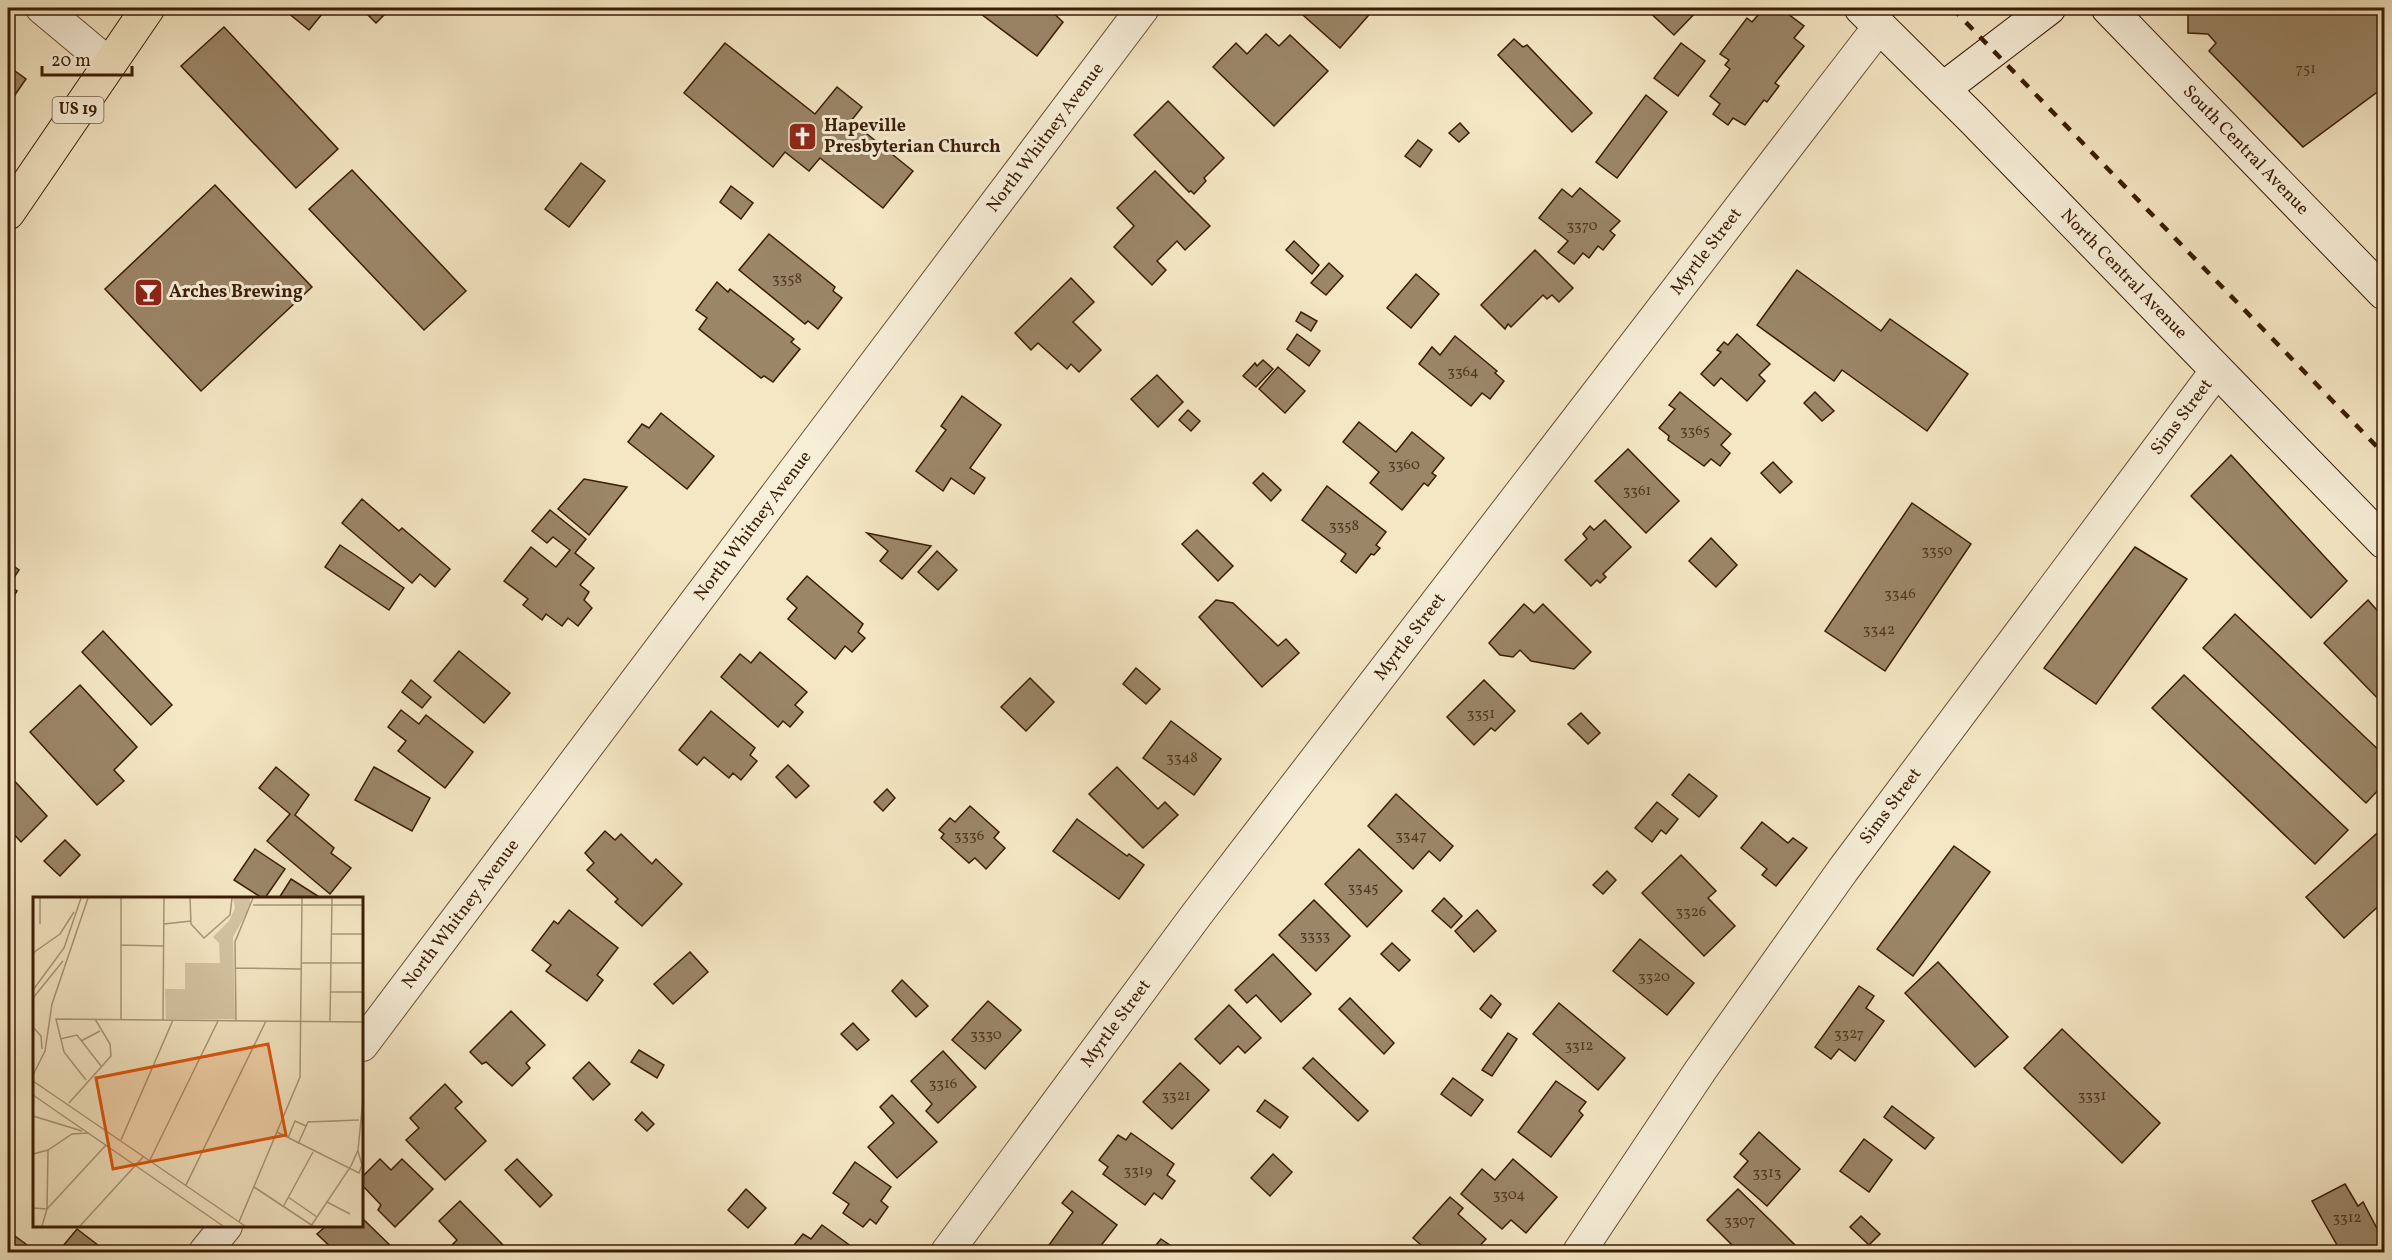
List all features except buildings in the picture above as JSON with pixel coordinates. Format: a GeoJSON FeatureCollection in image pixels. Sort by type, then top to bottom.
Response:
{"type":"FeatureCollection","features":[{"type":"Feature","properties":{"kind":"main road","name":"US 19"},"geometry":{"type":"LineString","coordinates":[[8,213],[148,8]]}},
{"type":"Feature","properties":{"kind":"main road"},"geometry":{"type":"LineString","coordinates":[[1943,89],[2049,8]]}},
{"type":"Feature","properties":{"kind":"main road","name":"South Central Avenue"},"geometry":{"type":"LineString","coordinates":[[2108,8],[2385,293]]}},
{"type":"Feature","properties":{"kind":"main road","name":"North Central Avenue"},"geometry":{"type":"LineString","coordinates":[[1870,17],[2385,542]]}},
{"type":"Feature","properties":{"kind":"street"},"geometry":{"type":"LineString","coordinates":[[42,8],[109,64]]}},
{"type":"Feature","properties":{"kind":"street","name":"North Whitney Avenue"},"geometry":{"type":"LineString","coordinates":[[363,1044],[1143,8]]}},
{"type":"Feature","properties":{"kind":"street","name":"Myrtle Street"},"geometry":{"type":"LineString","coordinates":[[948,1252],[1197,914],[1870,17]]}},
{"type":"Feature","properties":{"kind":"street","name":"Sims Street"},"geometry":{"type":"LineString","coordinates":[[1579,1252],[1700,1071],[1843,870],[2217,369]]}},
{"type":"Feature","properties":{"kind":"street"},"geometry":{"type":"LineString","coordinates":[[206,1252],[225,1227]]}},
{"type":"Feature","properties":{"kind":"railway"},"geometry":{"type":"LineString","coordinates":[[1952,8],[2384,454]]}},
{"type":"Feature","properties":{"kind":"place","name":"Hapeville Presbyterian Church"},"geometry":{"type":"Point","coordinates":[803,136]}},
{"type":"Feature","properties":{"kind":"place","name":"Arches Brewing"},"geometry":{"type":"Point","coordinates":[148,292]}}]}
